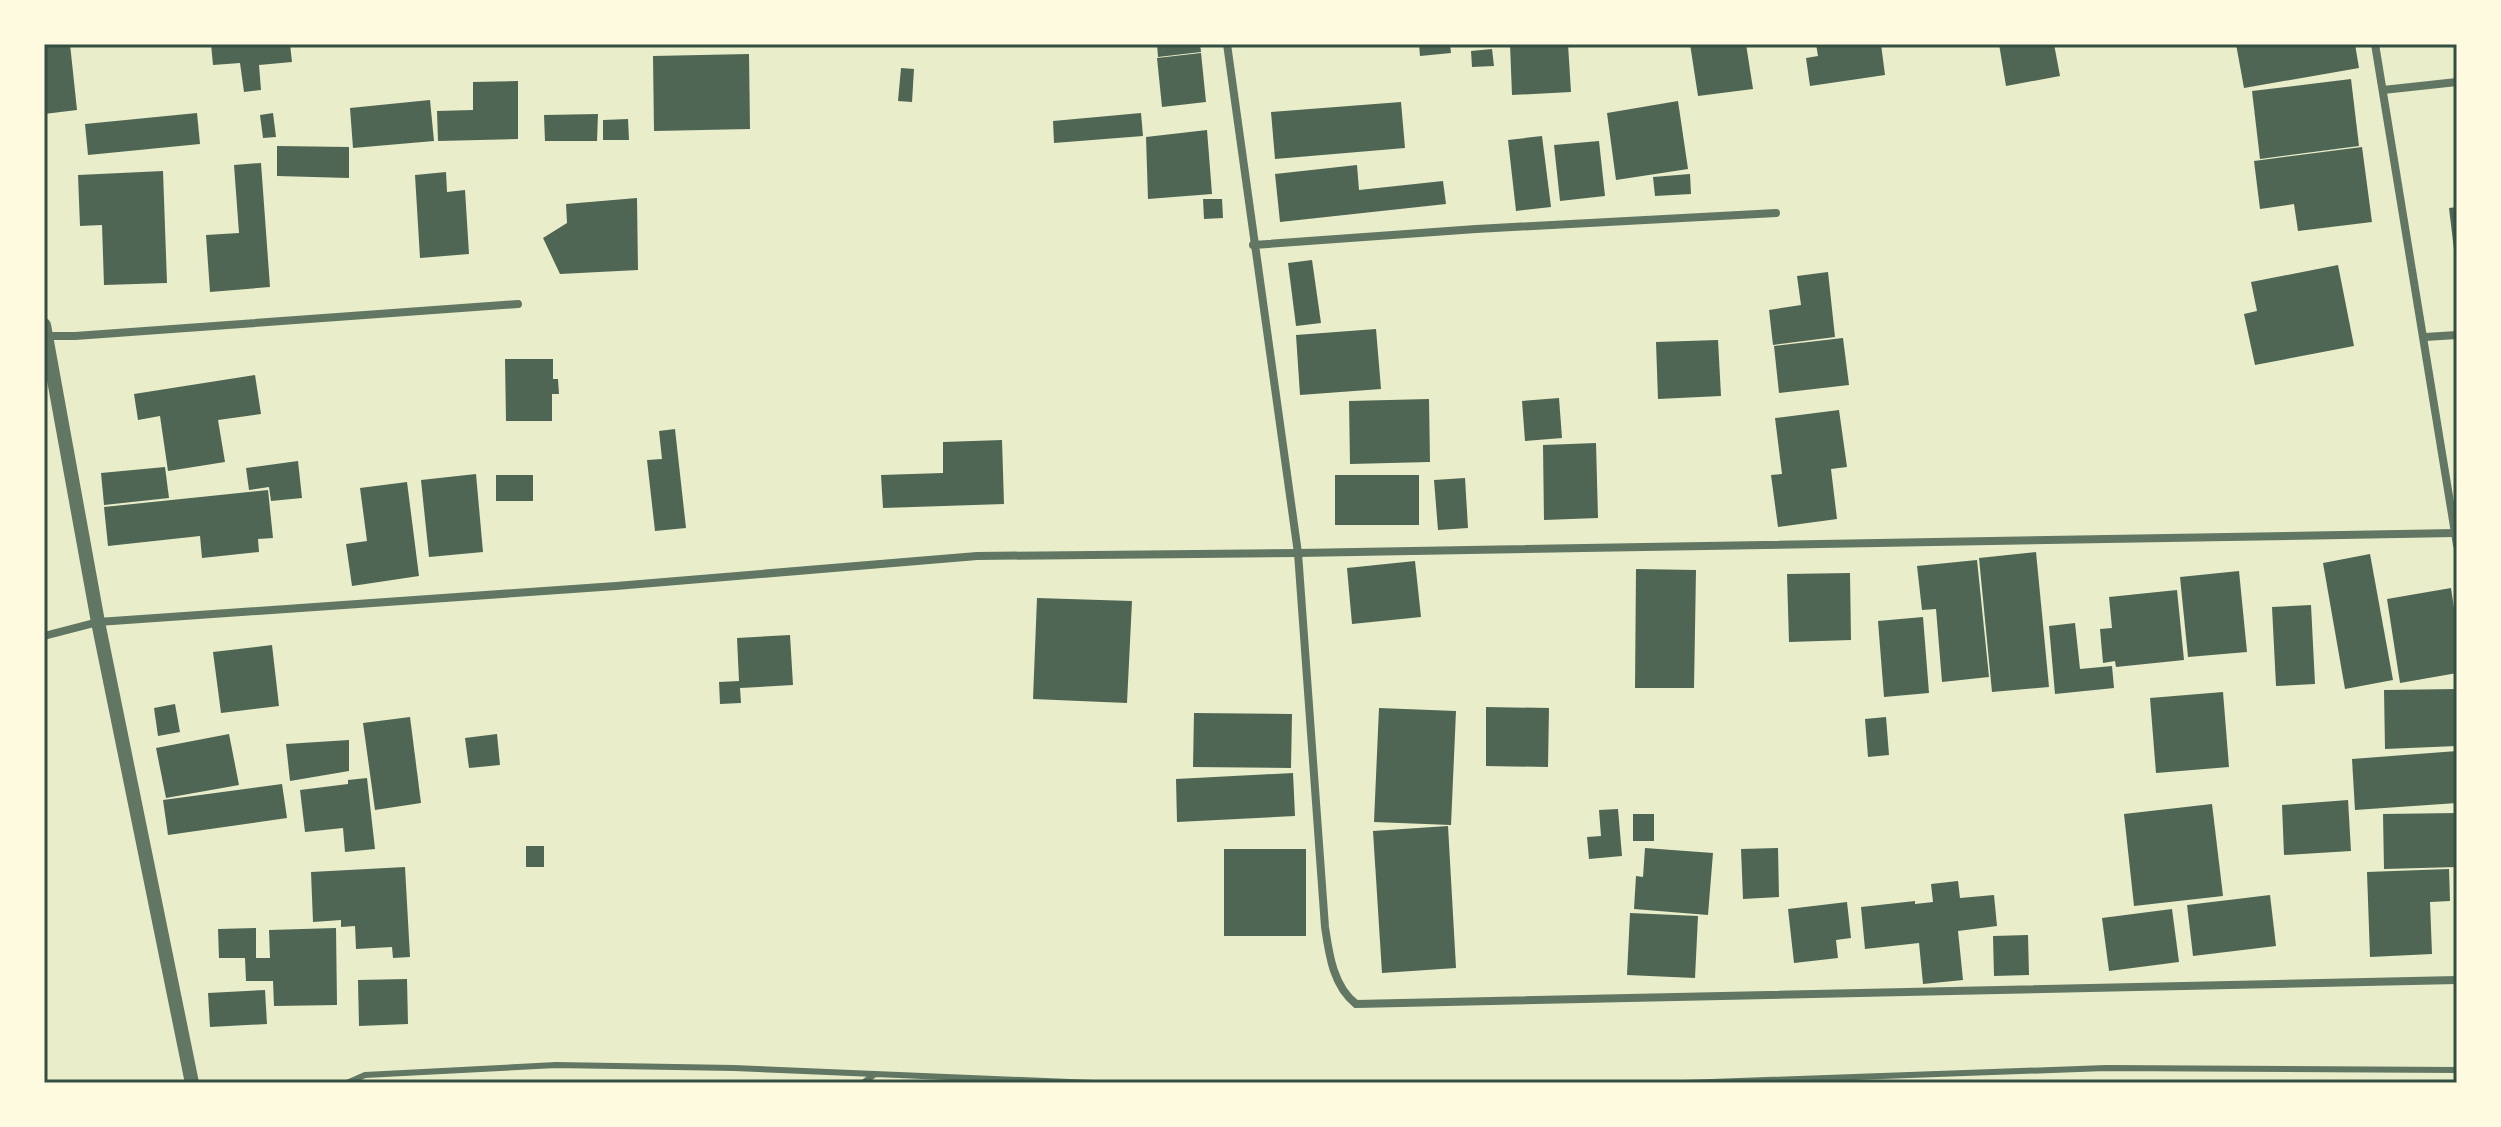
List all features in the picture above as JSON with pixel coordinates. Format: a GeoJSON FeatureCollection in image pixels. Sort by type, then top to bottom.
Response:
{"type":"FeatureCollection","features":[{"type":"Feature","properties":{"kind":"street"},"geometry":{"type":"LineString","coordinates":[[1227,44],[1298,553],[1325,927],[1330,960],[1347,997],[1356,1004],[2457,980]]}},
{"type":"Feature","properties":{"kind":"street"},"geometry":{"type":"LineString","coordinates":[[2375,44],[2457,545]]}},
{"type":"Feature","properties":{"kind":"street"},"geometry":{"type":"LineString","coordinates":[[2383,90],[2457,82]]}},
{"type":"Feature","properties":{"kind":"street"},"geometry":{"type":"LineString","coordinates":[[1253,245],[1372,235],[1776,213]]}},
{"type":"Feature","properties":{"kind":"street"},"geometry":{"type":"LineString","coordinates":[[192,1083],[98,622],[45,330],[75,336],[518,304]]}},
{"type":"Feature","properties":{"kind":"street"},"geometry":{"type":"LineString","coordinates":[[2425,337],[2457,335]]}},
{"type":"Feature","properties":{"kind":"street"},"geometry":{"type":"LineString","coordinates":[[44,636],[98,622],[600,587],[977,556],[2455,533]]}},
{"type":"Feature","properties":{"kind":"lane"},"geometry":{"type":"LineString","coordinates":[[347,1083],[365,1075],[556,1065],[734,1068],[1093,1083]]}},
{"type":"Feature","properties":{"kind":"lane"},"geometry":{"type":"LineString","coordinates":[[1684,1083],[2106,1068],[2457,1070]]}},
{"type":"Feature","properties":{"kind":"lane"},"geometry":{"type":"LineString","coordinates":[[863,1083],[875,1074]]}},
{"type":"Feature","properties":{"kind":"building"},"geometry":{"type":"Polygon","coordinates":[[[44,44],[70,44],[77,110],[44,114],[44,44]]]}},
{"type":"Feature","properties":{"kind":"building"},"geometry":{"type":"Polygon","coordinates":[[[211,44],[290,44],[292,62],[259,65],[261,90],[244,92],[240,63],[213,65],[211,44]]]}},
{"type":"Feature","properties":{"kind":"building"},"geometry":{"type":"Polygon","coordinates":[[[1157,44],[1200,44],[1201,52],[1158,57],[1157,44]]]}},
{"type":"Feature","properties":{"kind":"building"},"geometry":{"type":"Polygon","coordinates":[[[1419,44],[1450,44],[1451,53],[1420,56],[1419,44]]]}},
{"type":"Feature","properties":{"kind":"building"},"geometry":{"type":"Polygon","coordinates":[[[1510,44],[1568,44],[1571,92],[1512,95],[1510,44]]]}},
{"type":"Feature","properties":{"kind":"building"},"geometry":{"type":"Polygon","coordinates":[[[1690,44],[1746,44],[1753,89],[1698,96],[1690,44]]]}},
{"type":"Feature","properties":{"kind":"building"},"geometry":{"type":"Polygon","coordinates":[[[1816,44],[1881,44],[1885,75],[1810,86],[1806,58],[1818,56],[1816,44]]]}},
{"type":"Feature","properties":{"kind":"building"},"geometry":{"type":"Polygon","coordinates":[[[1999,44],[2054,44],[2060,76],[2006,86],[1999,44]]]}},
{"type":"Feature","properties":{"kind":"building"},"geometry":{"type":"Polygon","coordinates":[[[2236,44],[2355,44],[2359,68],[2244,88],[2236,44]]]}},
{"type":"Feature","properties":{"kind":"building"},"geometry":{"type":"Polygon","coordinates":[[[1492,49],[1494,66],[1472,67],[1471,51],[1492,49]]]}},
{"type":"Feature","properties":{"kind":"building"},"geometry":{"type":"Polygon","coordinates":[[[1201,53],[1206,102],[1162,107],[1157,58],[1201,53]]]}},
{"type":"Feature","properties":{"kind":"building"},"geometry":{"type":"Polygon","coordinates":[[[749,54],[750,129],[654,131],[653,56],[749,54]]]}},
{"type":"Feature","properties":{"kind":"building"},"geometry":{"type":"Polygon","coordinates":[[[901,68],[914,69],[912,102],[898,101],[901,68]]]}},
{"type":"Feature","properties":{"kind":"building"},"geometry":{"type":"Polygon","coordinates":[[[2351,79],[2359,146],[2260,159],[2252,91],[2351,79]]]}},
{"type":"Feature","properties":{"kind":"building"},"geometry":{"type":"Polygon","coordinates":[[[518,81],[518,139],[438,141],[437,111],[473,110],[473,82],[518,81]]]}},
{"type":"Feature","properties":{"kind":"building"},"geometry":{"type":"Polygon","coordinates":[[[430,100],[434,141],[353,148],[350,108],[430,100]]]}},
{"type":"Feature","properties":{"kind":"building"},"geometry":{"type":"Polygon","coordinates":[[[1678,101],[1688,169],[1616,180],[1607,113],[1678,101]]]}},
{"type":"Feature","properties":{"kind":"building"},"geometry":{"type":"Polygon","coordinates":[[[1401,102],[1405,148],[1275,159],[1271,112],[1401,102]]]}},
{"type":"Feature","properties":{"kind":"building"},"geometry":{"type":"Polygon","coordinates":[[[197,113],[200,144],[88,155],[85,124],[197,113]]]}},
{"type":"Feature","properties":{"kind":"building"},"geometry":{"type":"Polygon","coordinates":[[[273,113],[276,137],[263,138],[260,115],[273,113]]]}},
{"type":"Feature","properties":{"kind":"building"},"geometry":{"type":"Polygon","coordinates":[[[1141,113],[1143,136],[1054,143],[1053,121],[1141,113]]]}},
{"type":"Feature","properties":{"kind":"building"},"geometry":{"type":"Polygon","coordinates":[[[598,114],[597,141],[545,141],[544,115],[598,114]]]}},
{"type":"Feature","properties":{"kind":"building"},"geometry":{"type":"Polygon","coordinates":[[[628,119],[629,140],[603,140],[603,120],[628,119]]]}},
{"type":"Feature","properties":{"kind":"building"},"geometry":{"type":"Polygon","coordinates":[[[1207,130],[1212,194],[1148,199],[1146,137],[1207,130]]]}},
{"type":"Feature","properties":{"kind":"building"},"geometry":{"type":"Polygon","coordinates":[[[1542,136],[1551,207],[1516,211],[1508,140],[1542,136]]]}},
{"type":"Feature","properties":{"kind":"building"},"geometry":{"type":"Polygon","coordinates":[[[1599,141],[1605,196],[1560,201],[1554,145],[1599,141]]]}},
{"type":"Feature","properties":{"kind":"building"},"geometry":{"type":"Polygon","coordinates":[[[277,146],[349,147],[349,178],[277,176],[277,146]]]}},
{"type":"Feature","properties":{"kind":"building"},"geometry":{"type":"Polygon","coordinates":[[[2362,147],[2372,222],[2298,231],[2294,204],[2260,209],[2254,161],[2362,147]]]}},
{"type":"Feature","properties":{"kind":"building"},"geometry":{"type":"Polygon","coordinates":[[[261,163],[270,287],[210,292],[206,235],[239,233],[234,165],[261,163]]]}},
{"type":"Feature","properties":{"kind":"building"},"geometry":{"type":"Polygon","coordinates":[[[1357,165],[1359,190],[1443,181],[1446,204],[1280,222],[1275,174],[1357,165]]]}},
{"type":"Feature","properties":{"kind":"building"},"geometry":{"type":"Polygon","coordinates":[[[163,171],[167,283],[104,285],[102,225],[80,226],[78,175],[163,171]]]}},
{"type":"Feature","properties":{"kind":"building"},"geometry":{"type":"Polygon","coordinates":[[[446,172],[447,192],[465,190],[469,254],[420,258],[415,175],[446,172]]]}},
{"type":"Feature","properties":{"kind":"building"},"geometry":{"type":"Polygon","coordinates":[[[1690,174],[1691,194],[1655,196],[1653,177],[1690,174]]]}},
{"type":"Feature","properties":{"kind":"building"},"geometry":{"type":"Polygon","coordinates":[[[637,198],[638,270],[560,274],[543,238],[567,223],[566,204],[637,198]]]}},
{"type":"Feature","properties":{"kind":"building"},"geometry":{"type":"Polygon","coordinates":[[[1203,199],[1222,199],[1223,218],[1204,219],[1203,199]]]}},
{"type":"Feature","properties":{"kind":"building"},"geometry":{"type":"Polygon","coordinates":[[[2457,207],[2457,258],[2455,258],[2449,208],[2457,207]]]}},
{"type":"Feature","properties":{"kind":"building"},"geometry":{"type":"Polygon","coordinates":[[[1312,260],[1321,323],[1296,326],[1288,263],[1312,260]]]}},
{"type":"Feature","properties":{"kind":"building"},"geometry":{"type":"Polygon","coordinates":[[[2338,265],[2354,346],[2255,365],[2244,314],[2257,311],[2251,282],[2338,265]]]}},
{"type":"Feature","properties":{"kind":"building"},"geometry":{"type":"Polygon","coordinates":[[[1828,272],[1835,337],[1773,345],[1769,310],[1801,305],[1797,276],[1828,272]]]}},
{"type":"Feature","properties":{"kind":"building"},"geometry":{"type":"Polygon","coordinates":[[[1376,329],[1381,389],[1300,395],[1296,335],[1376,329]]]}},
{"type":"Feature","properties":{"kind":"building"},"geometry":{"type":"Polygon","coordinates":[[[1843,338],[1849,385],[1779,393],[1774,346],[1843,338]]]}},
{"type":"Feature","properties":{"kind":"building"},"geometry":{"type":"Polygon","coordinates":[[[1718,340],[1721,396],[1658,399],[1656,342],[1718,340]]]}},
{"type":"Feature","properties":{"kind":"building"},"geometry":{"type":"Polygon","coordinates":[[[505,359],[553,359],[553,379],[558,379],[559,394],[552,394],[552,421],[506,421],[505,359]]]}},
{"type":"Feature","properties":{"kind":"building"},"geometry":{"type":"Polygon","coordinates":[[[255,375],[261,414],[218,420],[225,462],[168,471],[160,416],[138,420],[134,394],[255,375]]]}},
{"type":"Feature","properties":{"kind":"building"},"geometry":{"type":"Polygon","coordinates":[[[1559,398],[1562,438],[1525,441],[1522,401],[1559,398]]]}},
{"type":"Feature","properties":{"kind":"building"},"geometry":{"type":"Polygon","coordinates":[[[1429,399],[1430,462],[1350,464],[1349,401],[1429,399]]]}},
{"type":"Feature","properties":{"kind":"building"},"geometry":{"type":"Polygon","coordinates":[[[1839,410],[1847,467],[1831,469],[1837,519],[1778,527],[1771,475],[1782,474],[1775,418],[1839,410]]]}},
{"type":"Feature","properties":{"kind":"building"},"geometry":{"type":"Polygon","coordinates":[[[675,429],[686,528],[655,531],[647,460],[662,459],[659,431],[675,429]]]}},
{"type":"Feature","properties":{"kind":"building"},"geometry":{"type":"Polygon","coordinates":[[[1002,440],[1004,504],[883,508],[881,475],[943,473],[943,442],[1002,440]]]}},
{"type":"Feature","properties":{"kind":"building"},"geometry":{"type":"Polygon","coordinates":[[[1596,443],[1598,518],[1544,520],[1543,445],[1596,443]]]}},
{"type":"Feature","properties":{"kind":"building"},"geometry":{"type":"Polygon","coordinates":[[[298,461],[302,498],[271,501],[269,487],[249,490],[246,468],[298,461]]]}},
{"type":"Feature","properties":{"kind":"building"},"geometry":{"type":"Polygon","coordinates":[[[165,467],[169,498],[104,505],[101,473],[165,467]]]}},
{"type":"Feature","properties":{"kind":"building"},"geometry":{"type":"Polygon","coordinates":[[[476,474],[483,552],[429,557],[421,480],[476,474]]]}},
{"type":"Feature","properties":{"kind":"building"},"geometry":{"type":"Polygon","coordinates":[[[496,475],[533,475],[533,501],[496,501],[496,475]]]}},
{"type":"Feature","properties":{"kind":"building"},"geometry":{"type":"Polygon","coordinates":[[[1335,475],[1419,475],[1419,525],[1335,525],[1335,475]]]}},
{"type":"Feature","properties":{"kind":"building"},"geometry":{"type":"Polygon","coordinates":[[[1465,478],[1468,528],[1438,530],[1434,480],[1465,478]]]}},
{"type":"Feature","properties":{"kind":"building"},"geometry":{"type":"Polygon","coordinates":[[[407,482],[419,576],[352,586],[346,544],[367,541],[360,488],[407,482]]]}},
{"type":"Feature","properties":{"kind":"building"},"geometry":{"type":"Polygon","coordinates":[[[268,490],[273,538],[258,539],[259,552],[202,558],[200,536],[108,546],[104,507],[268,490]]]}},
{"type":"Feature","properties":{"kind":"building"},"geometry":{"type":"Polygon","coordinates":[[[2036,552],[2049,687],[1992,692],[1979,558],[2036,552]]]}},
{"type":"Feature","properties":{"kind":"building"},"geometry":{"type":"Polygon","coordinates":[[[2370,554],[2393,680],[2345,689],[2323,563],[2370,554]]]}},
{"type":"Feature","properties":{"kind":"building"},"geometry":{"type":"Polygon","coordinates":[[[1977,560],[1989,677],[1942,682],[1936,609],[1922,610],[1917,566],[1977,560]]]}},
{"type":"Feature","properties":{"kind":"building"},"geometry":{"type":"Polygon","coordinates":[[[1415,561],[1421,617],[1352,624],[1347,568],[1415,561]]]}},
{"type":"Feature","properties":{"kind":"building"},"geometry":{"type":"Polygon","coordinates":[[[1636,569],[1696,570],[1694,688],[1635,688],[1636,569]]]}},
{"type":"Feature","properties":{"kind":"building"},"geometry":{"type":"Polygon","coordinates":[[[2239,571],[2247,652],[2188,657],[2180,577],[2239,571]]]}},
{"type":"Feature","properties":{"kind":"building"},"geometry":{"type":"Polygon","coordinates":[[[1850,573],[1851,640],[1789,642],[1787,574],[1850,573]]]}},
{"type":"Feature","properties":{"kind":"building"},"geometry":{"type":"Polygon","coordinates":[[[2451,588],[2457,628],[2457,673],[2400,683],[2387,599],[2451,588]]]}},
{"type":"Feature","properties":{"kind":"building"},"geometry":{"type":"Polygon","coordinates":[[[2177,590],[2184,660],[2116,667],[2115,661],[2103,663],[2100,629],[2112,628],[2109,597],[2177,590]]]}},
{"type":"Feature","properties":{"kind":"building"},"geometry":{"type":"Polygon","coordinates":[[[1037,598],[1132,601],[1127,703],[1033,699],[1037,598]]]}},
{"type":"Feature","properties":{"kind":"building"},"geometry":{"type":"Polygon","coordinates":[[[2311,605],[2315,684],[2276,686],[2272,607],[2311,605]]]}},
{"type":"Feature","properties":{"kind":"building"},"geometry":{"type":"Polygon","coordinates":[[[1923,617],[1929,693],[1884,697],[1878,621],[1923,617]]]}},
{"type":"Feature","properties":{"kind":"building"},"geometry":{"type":"Polygon","coordinates":[[[2075,623],[2080,669],[2112,666],[2114,688],[2055,694],[2049,626],[2075,623]]]}},
{"type":"Feature","properties":{"kind":"building"},"geometry":{"type":"Polygon","coordinates":[[[790,635],[793,685],[740,688],[741,703],[720,704],[719,682],[739,681],[737,638],[790,635]]]}},
{"type":"Feature","properties":{"kind":"building"},"geometry":{"type":"Polygon","coordinates":[[[272,645],[279,706],[221,713],[213,652],[272,645]]]}},
{"type":"Feature","properties":{"kind":"building"},"geometry":{"type":"Polygon","coordinates":[[[2457,689],[2457,746],[2385,749],[2384,690],[2457,689]]]}},
{"type":"Feature","properties":{"kind":"building"},"geometry":{"type":"Polygon","coordinates":[[[2223,692],[2229,767],[2156,773],[2150,698],[2223,692]]]}},
{"type":"Feature","properties":{"kind":"building"},"geometry":{"type":"Polygon","coordinates":[[[175,704],[180,732],[158,736],[154,708],[175,704]]]}},
{"type":"Feature","properties":{"kind":"building"},"geometry":{"type":"Polygon","coordinates":[[[1486,707],[1549,708],[1548,767],[1486,766],[1486,707]]]}},
{"type":"Feature","properties":{"kind":"building"},"geometry":{"type":"Polygon","coordinates":[[[1379,708],[1456,711],[1451,825],[1374,822],[1379,708]]]}},
{"type":"Feature","properties":{"kind":"building"},"geometry":{"type":"Polygon","coordinates":[[[1194,713],[1292,714],[1291,768],[1193,767],[1194,713]]]}},
{"type":"Feature","properties":{"kind":"building"},"geometry":{"type":"Polygon","coordinates":[[[410,717],[421,803],[375,810],[363,723],[410,717]]]}},
{"type":"Feature","properties":{"kind":"building"},"geometry":{"type":"Polygon","coordinates":[[[1886,717],[1889,755],[1868,757],[1865,719],[1886,717]]]}},
{"type":"Feature","properties":{"kind":"building"},"geometry":{"type":"Polygon","coordinates":[[[229,734],[239,785],[166,798],[156,748],[229,734]]]}},
{"type":"Feature","properties":{"kind":"building"},"geometry":{"type":"Polygon","coordinates":[[[497,734],[500,765],[469,768],[465,738],[497,734]]]}},
{"type":"Feature","properties":{"kind":"building"},"geometry":{"type":"Polygon","coordinates":[[[349,740],[349,771],[290,781],[286,744],[349,740]]]}},
{"type":"Feature","properties":{"kind":"building"},"geometry":{"type":"Polygon","coordinates":[[[2457,751],[2457,803],[2355,810],[2352,759],[2457,751]]]}},
{"type":"Feature","properties":{"kind":"building"},"geometry":{"type":"Polygon","coordinates":[[[1293,773],[1295,816],[1177,822],[1176,779],[1293,773]]]}},
{"type":"Feature","properties":{"kind":"building"},"geometry":{"type":"Polygon","coordinates":[[[367,778],[375,849],[345,852],[343,828],[305,832],[300,790],[348,784],[348,780],[367,778]]]}},
{"type":"Feature","properties":{"kind":"building"},"geometry":{"type":"Polygon","coordinates":[[[282,784],[287,818],[168,835],[163,800],[282,784]]]}},
{"type":"Feature","properties":{"kind":"building"},"geometry":{"type":"Polygon","coordinates":[[[2348,800],[2351,851],[2284,855],[2282,805],[2348,800]]]}},
{"type":"Feature","properties":{"kind":"building"},"geometry":{"type":"Polygon","coordinates":[[[2212,804],[2223,896],[2134,906],[2124,814],[2212,804]]]}},
{"type":"Feature","properties":{"kind":"building"},"geometry":{"type":"Polygon","coordinates":[[[1618,809],[1622,856],[1589,859],[1587,837],[1601,836],[1599,810],[1618,809]]]}},
{"type":"Feature","properties":{"kind":"building"},"geometry":{"type":"Polygon","coordinates":[[[2457,813],[2457,867],[2384,869],[2383,814],[2457,813]]]}},
{"type":"Feature","properties":{"kind":"building"},"geometry":{"type":"Polygon","coordinates":[[[1633,814],[1654,814],[1654,841],[1633,841],[1633,814]]]}},
{"type":"Feature","properties":{"kind":"building"},"geometry":{"type":"Polygon","coordinates":[[[1448,826],[1456,968],[1382,973],[1373,831],[1448,826]]]}},
{"type":"Feature","properties":{"kind":"building"},"geometry":{"type":"Polygon","coordinates":[[[526,846],[544,846],[544,867],[526,867],[526,846]]]}},
{"type":"Feature","properties":{"kind":"building"},"geometry":{"type":"Polygon","coordinates":[[[1645,848],[1713,853],[1708,915],[1634,909],[1636,876],[1643,877],[1645,848]]]}},
{"type":"Feature","properties":{"kind":"building"},"geometry":{"type":"Polygon","coordinates":[[[1778,848],[1779,897],[1743,899],[1741,849],[1778,848]]]}},
{"type":"Feature","properties":{"kind":"building"},"geometry":{"type":"Polygon","coordinates":[[[1224,849],[1306,849],[1306,936],[1224,936],[1224,849]]]}},
{"type":"Feature","properties":{"kind":"building"},"geometry":{"type":"Polygon","coordinates":[[[405,867],[410,957],[393,958],[392,947],[356,949],[355,926],[341,927],[341,920],[313,922],[311,872],[405,867]]]}},
{"type":"Feature","properties":{"kind":"building"},"geometry":{"type":"Polygon","coordinates":[[[2449,869],[2450,901],[2430,902],[2432,954],[2370,957],[2367,872],[2449,869]]]}},
{"type":"Feature","properties":{"kind":"building"},"geometry":{"type":"Polygon","coordinates":[[[1958,881],[1960,898],[1994,895],[1997,926],[1958,931],[1963,980],[1923,984],[1919,943],[1865,949],[1861,907],[1933,902],[1931,884],[1958,881]]]}},
{"type":"Feature","properties":{"kind":"building"},"geometry":{"type":"Polygon","coordinates":[[[2270,895],[2276,946],[2193,956],[2187,905],[2270,895]]]}},
{"type":"Feature","properties":{"kind":"building"},"geometry":{"type":"Polygon","coordinates":[[[1847,902],[1851,938],[1836,940],[1838,958],[1794,963],[1788,909],[1847,902]]]}},
{"type":"Feature","properties":{"kind":"building"},"geometry":{"type":"Polygon","coordinates":[[[2172,909],[2179,962],[2109,971],[2102,918],[2172,909]]]}},
{"type":"Feature","properties":{"kind":"building"},"geometry":{"type":"Polygon","coordinates":[[[1630,913],[1698,916],[1695,978],[1627,975],[1630,913]]]}},
{"type":"Feature","properties":{"kind":"building"},"geometry":{"type":"Polygon","coordinates":[[[256,928],[256,958],[270,958],[269,930],[336,928],[337,1005],[274,1006],[273,981],[246,981],[245,958],[219,958],[218,929],[256,928]]]}},
{"type":"Feature","properties":{"kind":"building"},"geometry":{"type":"Polygon","coordinates":[[[2028,935],[2029,975],[1994,976],[1993,936],[2028,935]]]}},
{"type":"Feature","properties":{"kind":"building"},"geometry":{"type":"Polygon","coordinates":[[[407,979],[408,1024],[359,1026],[358,980],[407,979]]]}},
{"type":"Feature","properties":{"kind":"building"},"geometry":{"type":"Polygon","coordinates":[[[265,990],[267,1024],[210,1027],[208,993],[265,990]]]}}]}
